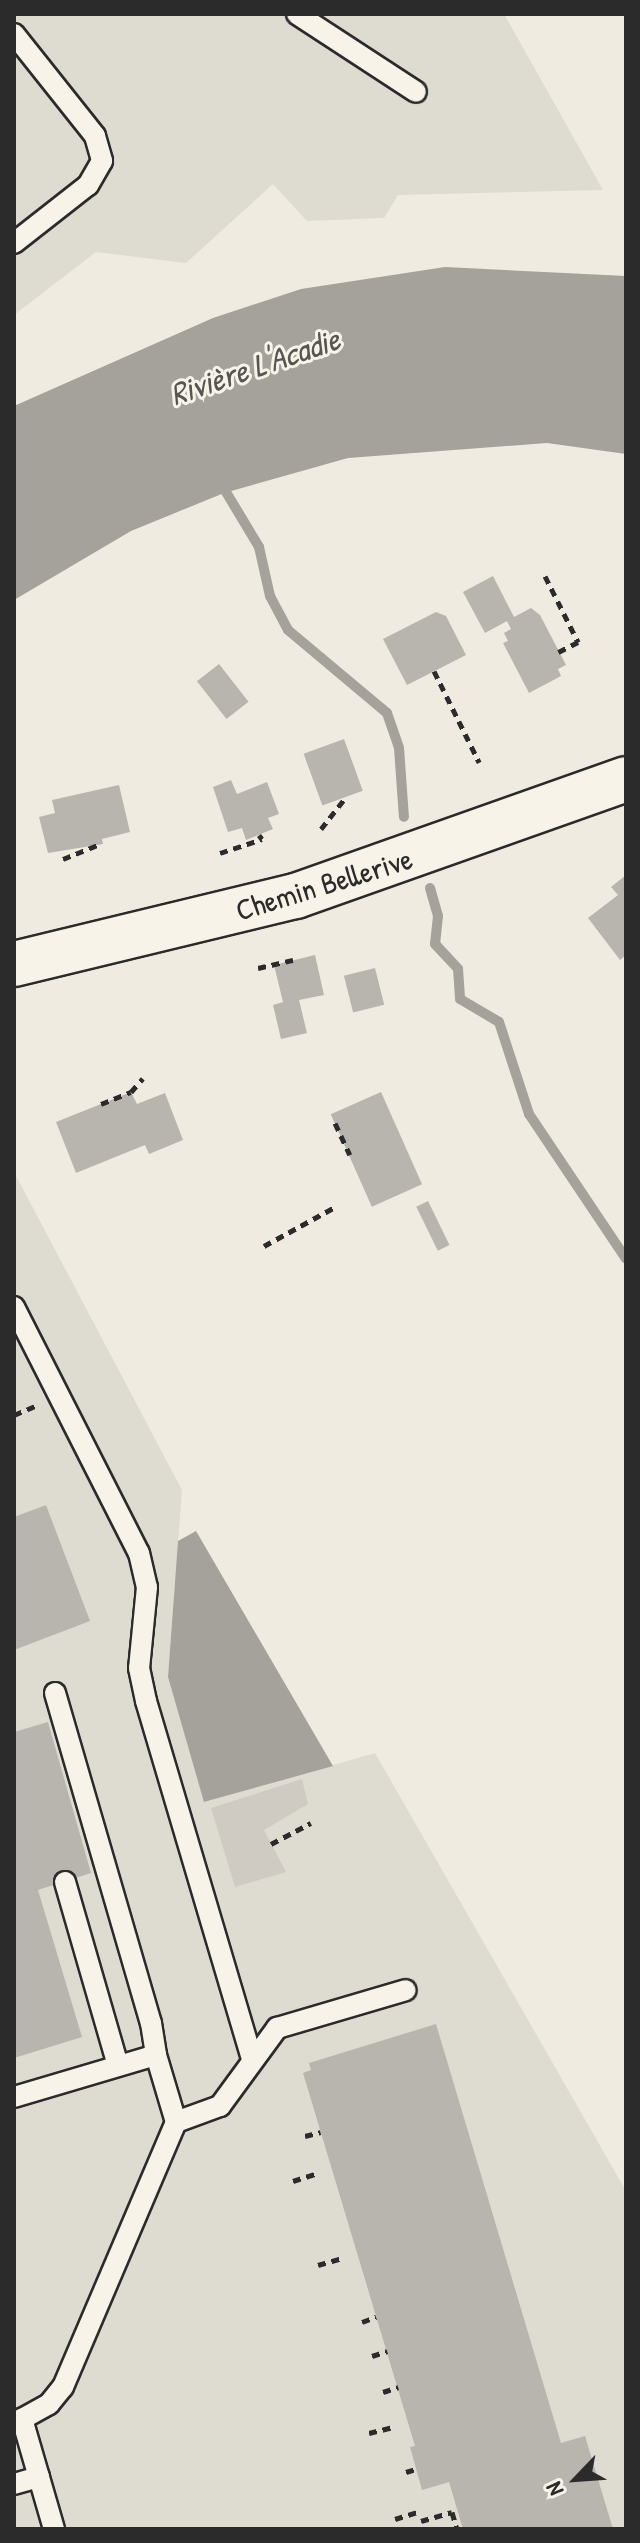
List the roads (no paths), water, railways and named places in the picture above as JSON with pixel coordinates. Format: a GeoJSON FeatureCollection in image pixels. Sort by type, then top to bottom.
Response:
{"type":"FeatureCollection","features":[{"type":"Feature","properties":{"kind":"street","name":"Chemin Bellerive"},"geometry":{"type":"LineString","coordinates":[[14,964],[296,896],[626,779]]}},
{"type":"Feature","properties":{"kind":"lane"},"geometry":{"type":"LineString","coordinates":[[297,14],[416,92]]}},
{"type":"Feature","properties":{"kind":"lane"},"geometry":{"type":"LineString","coordinates":[[14,34],[95,136],[102,161],[88,185],[14,243]]}},
{"type":"Feature","properties":{"kind":"lane"},"geometry":{"type":"LineString","coordinates":[[14,1307],[139,1553],[147,1587],[139,1668],[146,1701],[252,2060]]}},
{"type":"Feature","properties":{"kind":"lane"},"geometry":{"type":"LineString","coordinates":[[54,2529],[22,2419],[49,2404],[63,2387],[176,2122],[156,2055],[151,2023],[55,1693]]}},
{"type":"Feature","properties":{"kind":"lane"},"geometry":{"type":"LineString","coordinates":[[65,1882],[118,2066]]}},
{"type":"Feature","properties":{"kind":"lane"},"geometry":{"type":"LineString","coordinates":[[176,2122],[220,2106],[277,2028],[406,1990]]}},
{"type":"Feature","properties":{"kind":"lane"},"geometry":{"type":"LineString","coordinates":[[14,2097],[156,2055]]}},
{"type":"Feature","properties":{"kind":"lane"},"geometry":{"type":"LineString","coordinates":[[14,2484],[39,2477]]}},
{"type":"Feature","properties":{"kind":"water","name":"Rivière L'Acadie"},"geometry":{"type":"Polygon","coordinates":[[[445,267],[626,276],[626,454],[547,443],[348,458],[224,493],[131,531],[14,600],[14,406],[213,318],[301,289],[445,267]]]}},
{"type":"Feature","properties":{"kind":"water"},"geometry":{"type":"Polygon","coordinates":[[[196,1531],[333,1766],[204,1802],[168,1677],[178,1541],[196,1531]]]}},
{"type":"Feature","properties":{"kind":"waterway"},"geometry":{"type":"LineString","coordinates":[[220,482],[259,547],[270,596],[288,630],[387,713],[399,748],[404,817]]}},
{"type":"Feature","properties":{"kind":"waterway"},"geometry":{"type":"LineString","coordinates":[[430,888],[438,916],[435,944],[458,969],[460,999],[499,1022],[529,1114],[626,1259]]}}]}
